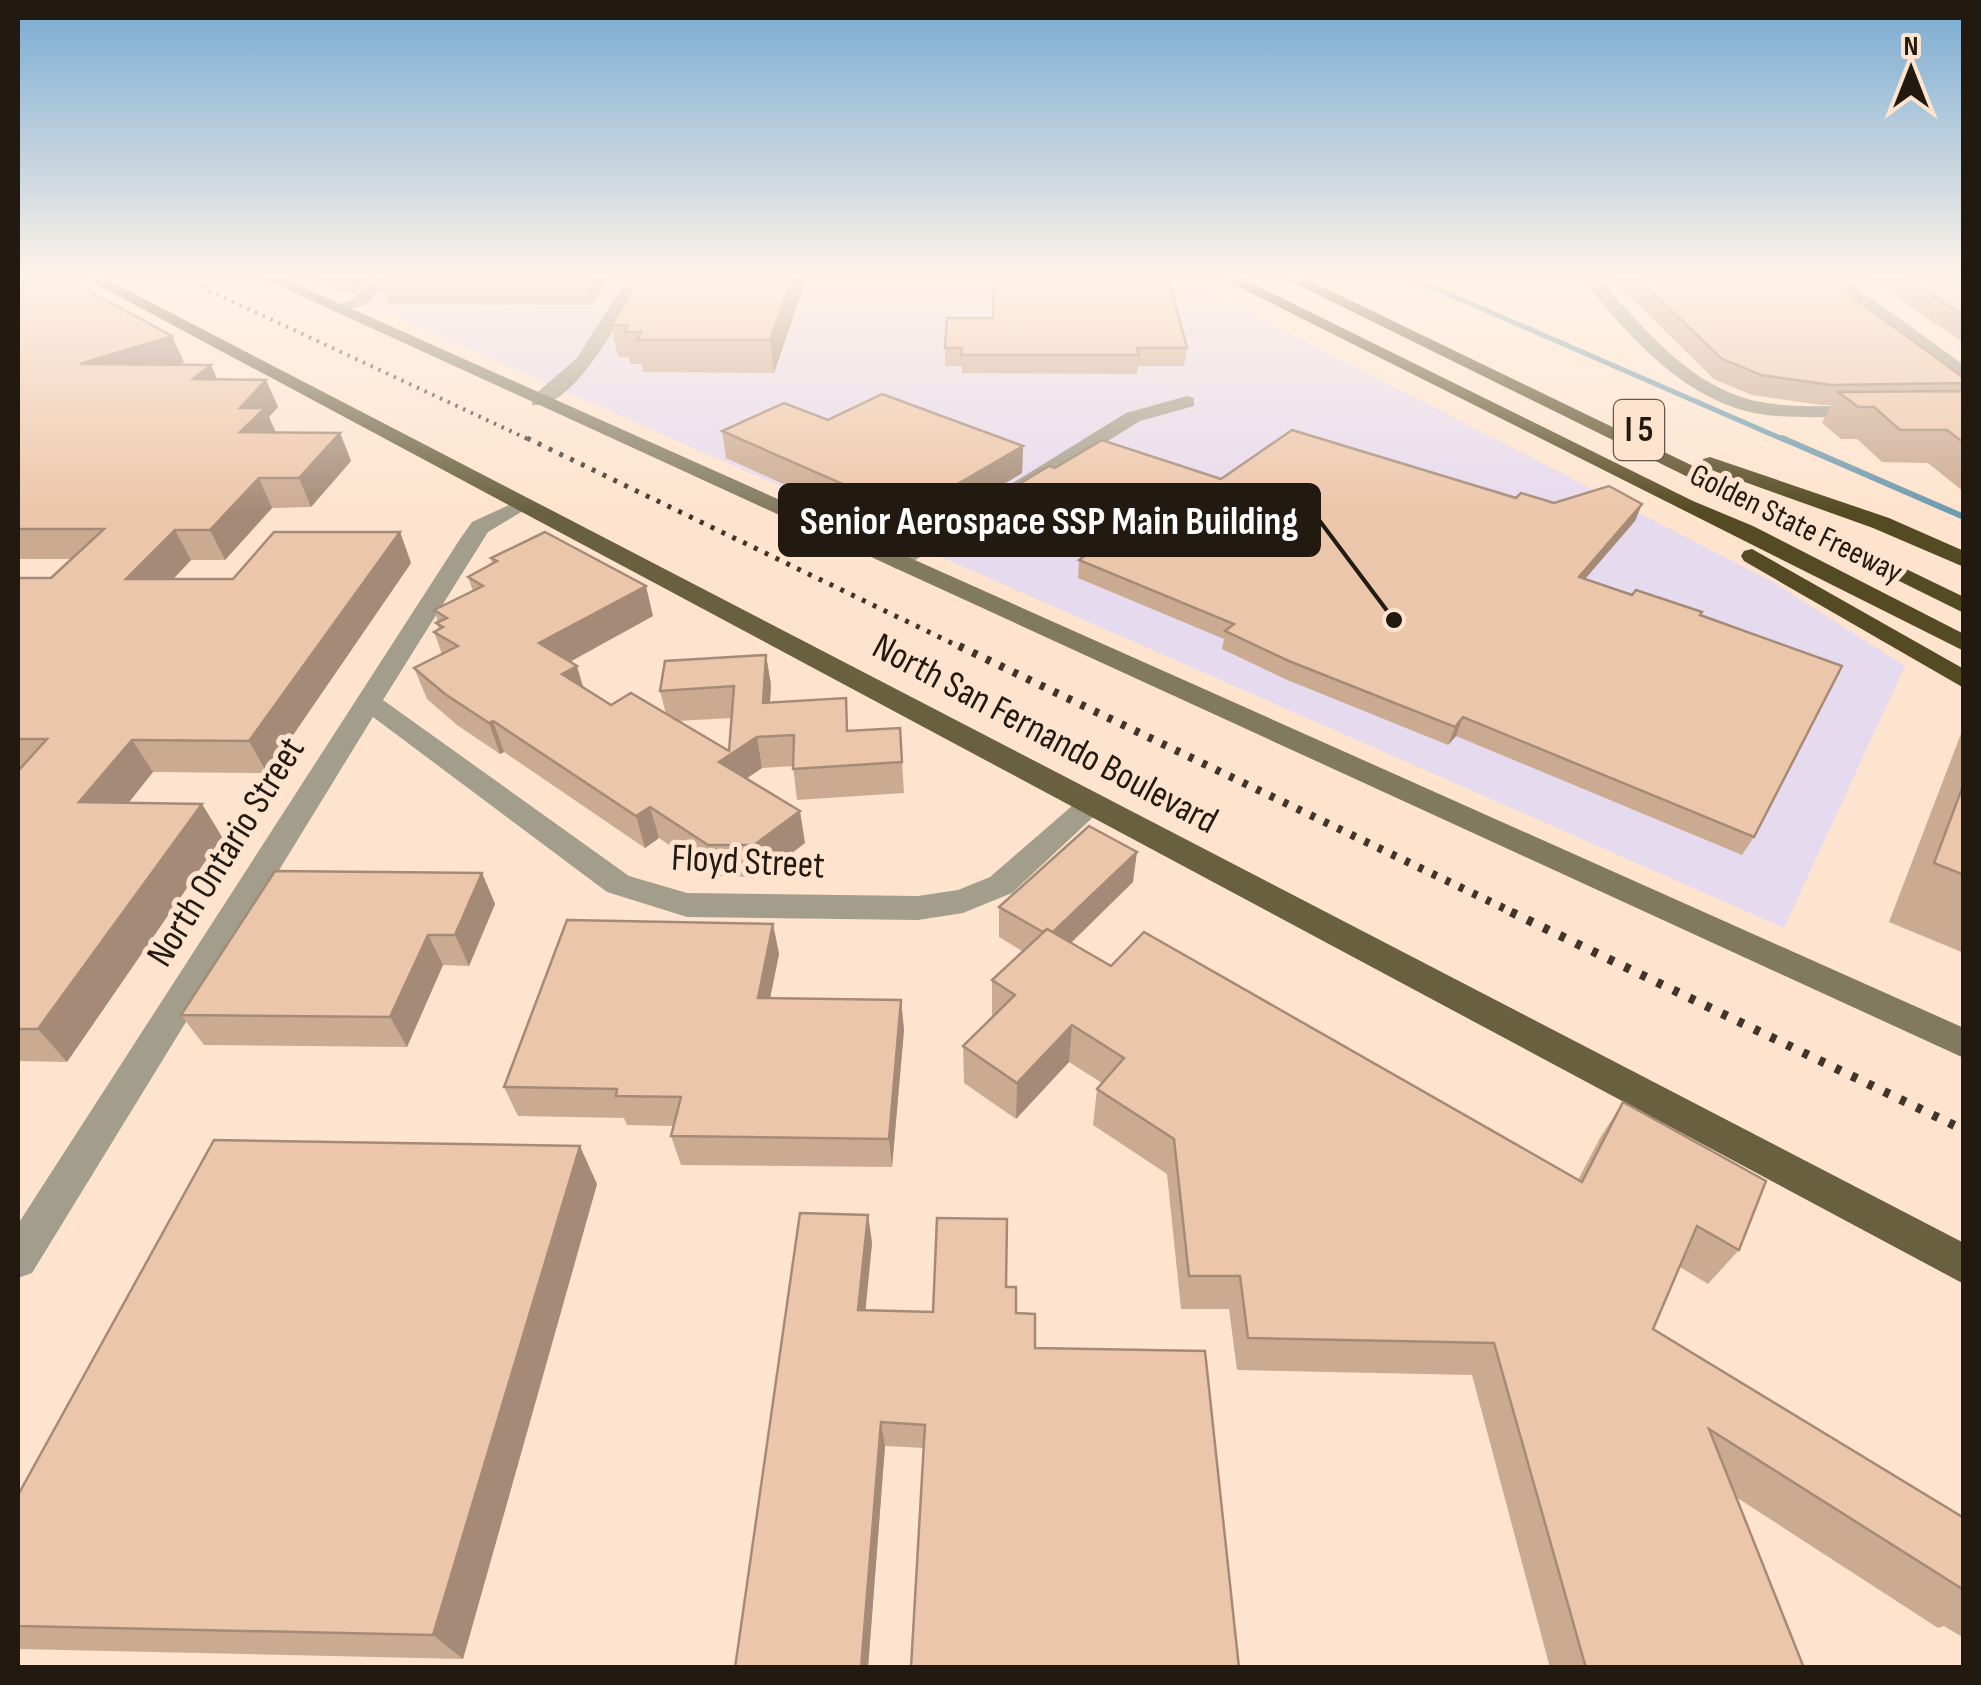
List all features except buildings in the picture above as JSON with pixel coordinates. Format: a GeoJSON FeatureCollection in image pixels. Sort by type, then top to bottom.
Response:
{"type":"FeatureCollection","features":[{"type":"Feature","properties":{"kind":"highway","name":"Golden State Freeway"},"geometry":{"type":"LineString","coordinates":[[1382,355],[1686,506],[1745,531],[1964,644]]}},
{"type":"Feature","properties":{"kind":"highway"},"geometry":{"type":"LineString","coordinates":[[1417,355],[1964,626]]}},
{"type":"Feature","properties":{"kind":"highway"},"geometry":{"type":"LineString","coordinates":[[1448,355],[1964,606]]}},
{"type":"Feature","properties":{"kind":"highway","name":"Golden State Freeway"},"geometry":{"type":"LineString","coordinates":[[1479,355],[1964,585]]}},
{"type":"Feature","properties":{"kind":"highway"},"geometry":{"type":"LineString","coordinates":[[1702,460],[1881,523],[1964,560]]}},
{"type":"Feature","properties":{"kind":"highway"},"geometry":{"type":"LineString","coordinates":[[1686,506],[1748,554],[1964,680]]}},
{"type":"Feature","properties":{"kind":"main road","name":"North San Fernando Boulevard"},"geometry":{"type":"LineString","coordinates":[[236,355],[1964,1265]]}},
{"type":"Feature","properties":{"kind":"street"},"geometry":{"type":"LineString","coordinates":[[437,355],[1964,1044]]}},
{"type":"Feature","properties":{"kind":"street"},"geometry":{"type":"LineString","coordinates":[[539,401],[575,374],[587,355]]}},
{"type":"Feature","properties":{"kind":"street"},"geometry":{"type":"LineString","coordinates":[[1662,355],[1680,373],[1702,386],[1754,406],[1886,411]]}},
{"type":"Feature","properties":{"kind":"street"},"geometry":{"type":"LineString","coordinates":[[1938,355],[1964,374]]}},
{"type":"Feature","properties":{"kind":"street"},"geometry":{"type":"LineString","coordinates":[[896,562],[1133,417],[1188,402]]}},
{"type":"Feature","properties":{"kind":"street","name":"North Ontario Street"},"geometry":{"type":"LineString","coordinates":[[18,1259],[480,527],[520,506]]}},
{"type":"Feature","properties":{"kind":"street","name":"Floyd Street"},"geometry":{"type":"LineString","coordinates":[[368,702],[618,884],[660,900],[687,904],[944,906],[1000,885],[1090,806]]}},
{"type":"Feature","properties":{"kind":"shaded area"},"geometry":{"type":"Polygon","coordinates":[[[482,355],[1332,355],[1773,582],[1905,666],[1784,928],[482,355]]]}},
{"type":"Feature","properties":{"kind":"waterway"},"geometry":{"type":"LineString","coordinates":[[1588,355],[1787,441]]}},
{"type":"Feature","properties":{"kind":"waterway"},"geometry":{"type":"LineString","coordinates":[[1782,438],[1964,517]]}},
{"type":"Feature","properties":{"kind":"railway"},"geometry":{"type":"LineString","coordinates":[[347,355],[532,441]]}},
{"type":"Feature","properties":{"kind":"railway"},"geometry":{"type":"LineString","coordinates":[[527,438],[964,649]]}},
{"type":"Feature","properties":{"kind":"railway"},"geometry":{"type":"LineString","coordinates":[[959,646],[1516,914]]}},
{"type":"Feature","properties":{"kind":"railway"},"geometry":{"type":"LineString","coordinates":[[1511,912],[1964,1130]]}},
{"type":"Feature","properties":{"kind":"place","name":"Senior Aerospace SSP Main Building"},"geometry":{"type":"Point","coordinates":[1394,620]}}]}
